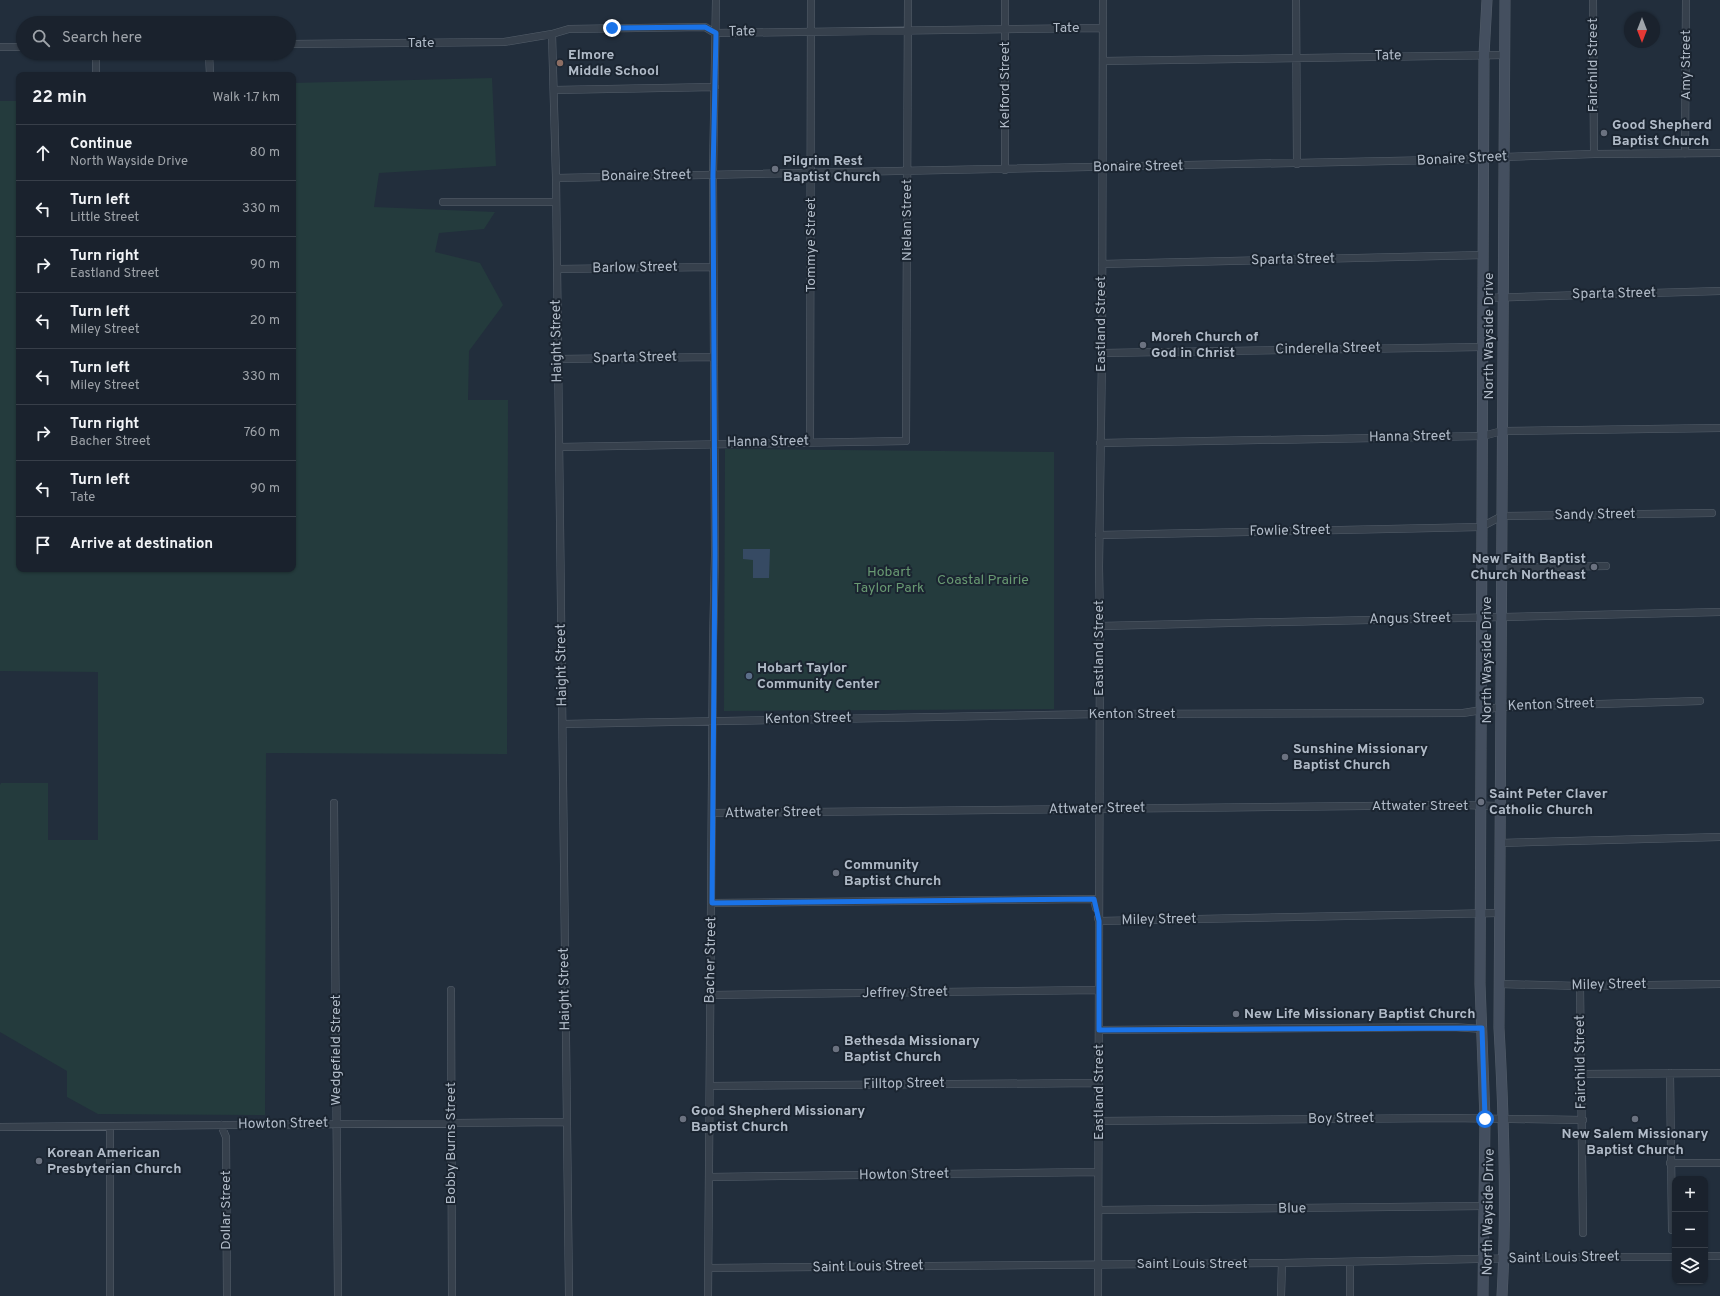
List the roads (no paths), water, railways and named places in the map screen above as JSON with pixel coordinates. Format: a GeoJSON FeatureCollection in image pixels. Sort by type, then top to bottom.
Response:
{"type":"FeatureCollection","features":[{"type":"Feature","properties":{"kind":"main road","name":"North Wayside Drive"},"geometry":{"type":"LineString","coordinates":[[1483,1296],[1485,1259],[1485,1119],[1480,984],[1480,711],[1485,159],[1484,55],[1487,0]]}},
{"type":"Feature","properties":{"kind":"main road","name":"North Wayside Drive"},"geometry":{"type":"LineString","coordinates":[[1502,1296],[1504,1260],[1504,1119],[1499,1028],[1499,913],[1505,0]]}},
{"type":"Feature","properties":{"kind":"main road"},"geometry":{"type":"LineString","coordinates":[[1480,984],[1499,984]]}},
{"type":"Feature","properties":{"kind":"street","name":"Bacher Street"},"geometry":{"type":"LineString","coordinates":[[708,1296],[712,903],[712,721],[715,554],[713,175],[716,0]]}},
{"type":"Feature","properties":{"kind":"street","name":"Tommye Street"},"geometry":{"type":"LineString","coordinates":[[810,0],[810,441]]}},
{"type":"Feature","properties":{"kind":"street","name":"Nielan Street"},"geometry":{"type":"LineString","coordinates":[[906,441],[908,0]]}},
{"type":"Feature","properties":{"kind":"street","name":"Kelford Street"},"geometry":{"type":"LineString","coordinates":[[1005,0],[1005,170]]}},
{"type":"Feature","properties":{"kind":"street","name":"Eastland Street"},"geometry":{"type":"LineString","coordinates":[[1098,1296],[1099,535],[1102,353],[1101,168],[1103,0]]}},
{"type":"Feature","properties":{"kind":"street"},"geometry":{"type":"LineString","coordinates":[[1296,0],[1297,164]]}},
{"type":"Feature","properties":{"kind":"street","name":"Fairchild Street"},"geometry":{"type":"LineString","coordinates":[[1593,0],[1594,154]]}},
{"type":"Feature","properties":{"kind":"street","name":"Amy Street"},"geometry":{"type":"LineString","coordinates":[[1685,154],[1686,0]]}},
{"type":"Feature","properties":{"kind":"street","name":"Tate"},"geometry":{"type":"LineString","coordinates":[[296,44],[504,42],[552,34],[569,29],[705,27],[716,33],[1102,28]]}},
{"type":"Feature","properties":{"kind":"street","name":"Haight Street"},"geometry":{"type":"LineString","coordinates":[[552,34],[556,178],[569,1296]]}},
{"type":"Feature","properties":{"kind":"street"},"geometry":{"type":"LineString","coordinates":[[0,47],[16,47]]}},
{"type":"Feature","properties":{"kind":"street","name":"Tate"},"geometry":{"type":"LineString","coordinates":[[1103,61],[1505,54]]}},
{"type":"Feature","properties":{"kind":"street"},"geometry":{"type":"LineString","coordinates":[[96,60],[96,72]]}},
{"type":"Feature","properties":{"kind":"street"},"geometry":{"type":"LineString","coordinates":[[209,60],[210,72]]}},
{"type":"Feature","properties":{"kind":"street"},"geometry":{"type":"LineString","coordinates":[[554,90],[715,87]]}},
{"type":"Feature","properties":{"kind":"street","name":"Bonaire Street"},"geometry":{"type":"LineString","coordinates":[[556,178],[1297,164],[1485,159],[1594,154],[1720,153]]}},
{"type":"Feature","properties":{"kind":"street"},"geometry":{"type":"LineString","coordinates":[[443,202],[556,202]]}},
{"type":"Feature","properties":{"kind":"street","name":"Sparta Street"},"geometry":{"type":"LineString","coordinates":[[1102,264],[1484,255]]}},
{"type":"Feature","properties":{"kind":"street","name":"Barlow Street"},"geometry":{"type":"LineString","coordinates":[[556,269],[713,267]]}},
{"type":"Feature","properties":{"kind":"street","name":"Sparta Street"},"geometry":{"type":"LineString","coordinates":[[1483,298],[1720,292]]}},
{"type":"Feature","properties":{"kind":"street","name":"Cinderella Street"},"geometry":{"type":"LineString","coordinates":[[1102,353],[1483,347]]}},
{"type":"Feature","properties":{"kind":"street","name":"Sparta Street"},"geometry":{"type":"LineString","coordinates":[[558,359],[713,357]]}},
{"type":"Feature","properties":{"kind":"street","name":"Hanna Street"},"geometry":{"type":"LineString","coordinates":[[1100,443],[1483,436],[1502,431],[1720,428]]}},
{"type":"Feature","properties":{"kind":"street","name":"Hanna Street"},"geometry":{"type":"LineString","coordinates":[[559,447],[810,441],[906,441]]}},
{"type":"Feature","properties":{"kind":"street","name":"Sandy Street"},"geometry":{"type":"LineString","coordinates":[[1481,527],[1502,516],[1712,513]]}},
{"type":"Feature","properties":{"kind":"street","name":"Fowlie Street"},"geometry":{"type":"LineString","coordinates":[[1099,535],[1481,527]]}},
{"type":"Feature","properties":{"kind":"street"},"geometry":{"type":"LineString","coordinates":[[1502,568],[1606,566]]}},
{"type":"Feature","properties":{"kind":"street","name":"Angus Street"},"geometry":{"type":"LineString","coordinates":[[1100,626],[1720,612]]}},
{"type":"Feature","properties":{"kind":"street","name":"Kenton Street"},"geometry":{"type":"LineString","coordinates":[[563,724],[1099,714],[1463,713],[1501,706],[1700,701]]}},
{"type":"Feature","properties":{"kind":"street","name":"Wedgefield Street"},"geometry":{"type":"LineString","coordinates":[[334,803],[338,1296]]}},
{"type":"Feature","properties":{"kind":"street","name":"Attwater Street"},"geometry":{"type":"LineString","coordinates":[[712,813],[1500,806]]}},
{"type":"Feature","properties":{"kind":"street"},"geometry":{"type":"LineString","coordinates":[[1500,843],[1720,837]]}},
{"type":"Feature","properties":{"kind":"street"},"geometry":{"type":"LineString","coordinates":[[712,903],[1094,899],[1099,921]]}},
{"type":"Feature","properties":{"kind":"street","name":"Miley Street"},"geometry":{"type":"LineString","coordinates":[[1099,921],[1499,913]]}},
{"type":"Feature","properties":{"kind":"street","name":"Miley Street"},"geometry":{"type":"LineString","coordinates":[[1499,984],[1580,986],[1720,984]]}},
{"type":"Feature","properties":{"kind":"street","name":"Fairchild Street"},"geometry":{"type":"LineString","coordinates":[[1580,986],[1583,1120],[1583,1233]]}},
{"type":"Feature","properties":{"kind":"street","name":"Bobby Burns Street"},"geometry":{"type":"LineString","coordinates":[[451,990],[450,1124],[452,1296]]}},
{"type":"Feature","properties":{"kind":"street","name":"Jeffrey Street"},"geometry":{"type":"LineString","coordinates":[[711,995],[1099,990]]}},
{"type":"Feature","properties":{"kind":"street"},"geometry":{"type":"LineString","coordinates":[[1099,1030],[1482,1028]]}},
{"type":"Feature","properties":{"kind":"street"},"geometry":{"type":"LineString","coordinates":[[1670,1073],[1672,1230]]}},
{"type":"Feature","properties":{"kind":"street"},"geometry":{"type":"LineString","coordinates":[[1581,1074],[1720,1073]]}},
{"type":"Feature","properties":{"kind":"street","name":"Filltop Street"},"geometry":{"type":"LineString","coordinates":[[710,1086],[1099,1082]]}},
{"type":"Feature","properties":{"kind":"street","name":"Boy Street"},"geometry":{"type":"LineString","coordinates":[[1099,1121],[1450,1118],[1583,1120]]}},
{"type":"Feature","properties":{"kind":"street","name":"Howton Street"},"geometry":{"type":"LineString","coordinates":[[0,1127],[567,1122]]}},
{"type":"Feature","properties":{"kind":"street","name":"Dollar Street"},"geometry":{"type":"LineString","coordinates":[[221,1126],[226,1137],[227,1296]]}},
{"type":"Feature","properties":{"kind":"street"},"geometry":{"type":"LineString","coordinates":[[110,1127],[110,1296]]}},
{"type":"Feature","properties":{"kind":"street"},"geometry":{"type":"LineString","coordinates":[[1670,1163],[1720,1163]]}},
{"type":"Feature","properties":{"kind":"street","name":"Howton Street"},"geometry":{"type":"LineString","coordinates":[[709,1177],[1098,1172]]}},
{"type":"Feature","properties":{"kind":"street","name":"Blue"},"geometry":{"type":"LineString","coordinates":[[1099,1210],[1485,1206]]}},
{"type":"Feature","properties":{"kind":"street"},"geometry":{"type":"LineString","coordinates":[[1708,1256],[1720,1256]]}},
{"type":"Feature","properties":{"kind":"street","name":"Saint Louis Street"},"geometry":{"type":"LineString","coordinates":[[709,1268],[1282,1263],[1485,1259],[1504,1260],[1580,1257],[1672,1257]]}},
{"type":"Feature","properties":{"kind":"street"},"geometry":{"type":"LineString","coordinates":[[1350,1262],[1350,1296]]}},
{"type":"Feature","properties":{"kind":"street"},"geometry":{"type":"LineString","coordinates":[[1281,1296],[1282,1263]]}},
{"type":"Feature","properties":{"kind":"water"},"geometry":{"type":"Polygon","coordinates":[[[743,549],[770,549],[769,578],[753,578],[753,560],[743,559],[743,549]]]}},
{"type":"Feature","properties":{"kind":"place","name":"Elmore Middle School"},"geometry":{"type":"Point","coordinates":[560,63]}},
{"type":"Feature","properties":{"kind":"place","name":"Good Shepherd Baptist Church"},"geometry":{"type":"Point","coordinates":[1604,133]}},
{"type":"Feature","properties":{"kind":"place","name":"Pilgrim Rest Baptist Church"},"geometry":{"type":"Point","coordinates":[775,169]}},
{"type":"Feature","properties":{"kind":"place","name":"Moreh Church of God in Christ"},"geometry":{"type":"Point","coordinates":[1143,345]}},
{"type":"Feature","properties":{"kind":"place","name":"New Faith Baptist Church Northeast"},"geometry":{"type":"Point","coordinates":[1594,567]}},
{"type":"Feature","properties":{"kind":"place","name":"Hobart Taylor Community Center"},"geometry":{"type":"Point","coordinates":[749,676]}},
{"type":"Feature","properties":{"kind":"place","name":"Sunshine Missionary Baptist Church"},"geometry":{"type":"Point","coordinates":[1285,757]}},
{"type":"Feature","properties":{"kind":"place","name":"Saint Peter Claver Catholic Church"},"geometry":{"type":"Point","coordinates":[1481,802]}},
{"type":"Feature","properties":{"kind":"place","name":"Community Baptist Church"},"geometry":{"type":"Point","coordinates":[836,873]}},
{"type":"Feature","properties":{"kind":"place","name":"New Life Missionary Baptist Church"},"geometry":{"type":"Point","coordinates":[1236,1014]}},
{"type":"Feature","properties":{"kind":"place","name":"Bethesda Missionary Baptist Church"},"geometry":{"type":"Point","coordinates":[836,1049]}},
{"type":"Feature","properties":{"kind":"place","name":"Good Shepherd Missionary Baptist Church"},"geometry":{"type":"Point","coordinates":[683,1119]}},
{"type":"Feature","properties":{"kind":"place","name":"New Salem Missionary Baptist Church"},"geometry":{"type":"Point","coordinates":[1635,1119]}},
{"type":"Feature","properties":{"kind":"place","name":"Korean American Presbyterian Church"},"geometry":{"type":"Point","coordinates":[39,1161]}},
{"type":"Feature","properties":{"kind":"park label","name":"Hobart Taylor Park"},"geometry":{"type":"Point","coordinates":[889,580]}},
{"type":"Feature","properties":{"kind":"park label","name":"Coastal Prairie"},"geometry":{"type":"Point","coordinates":[983,580]}}]}
